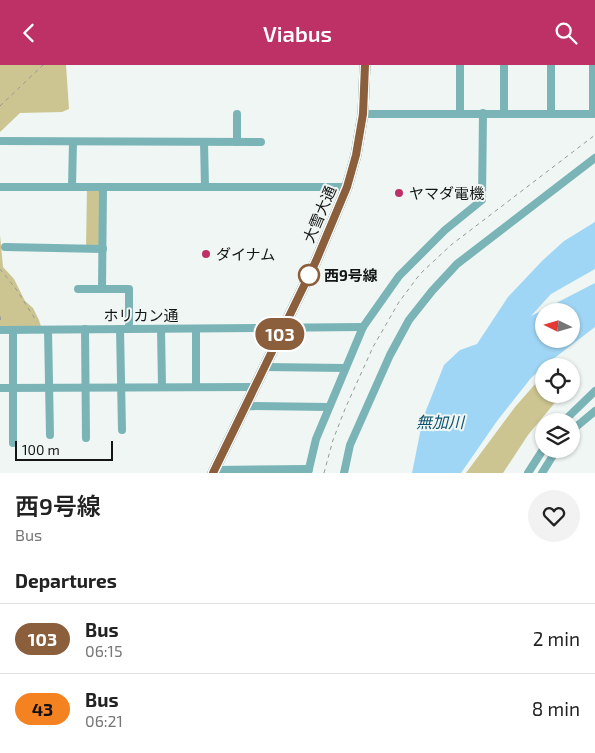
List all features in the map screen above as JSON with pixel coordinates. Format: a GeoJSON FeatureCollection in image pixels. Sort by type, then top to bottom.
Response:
{"type":"FeatureCollection","features":[{"type":"Feature","properties":{"kind":"highway","name":"大雪大通"},"geometry":{"type":"LineString","coordinates":[[214,471],[316,261],[347,187],[356,155],[363,114],[365,65]]}},
{"type":"Feature","properties":{"kind":"street"},"geometry":{"type":"LineString","coordinates":[[460,65],[460,113]]}},
{"type":"Feature","properties":{"kind":"street"},"geometry":{"type":"LineString","coordinates":[[504,65],[504,113]]}},
{"type":"Feature","properties":{"kind":"street"},"geometry":{"type":"LineString","coordinates":[[551,65],[551,113]]}},
{"type":"Feature","properties":{"kind":"street"},"geometry":{"type":"LineString","coordinates":[[363,114],[593,113],[594,70]]}},
{"type":"Feature","properties":{"kind":"street"},"geometry":{"type":"LineString","coordinates":[[214,471],[308,471],[316,439],[328,407],[363,327],[399,276],[444,230],[482,200],[483,113]]}},
{"type":"Feature","properties":{"kind":"street"},"geometry":{"type":"LineString","coordinates":[[236,114],[237,142]]}},
{"type":"Feature","properties":{"kind":"street"},"geometry":{"type":"LineString","coordinates":[[0,141],[261,141]]}},
{"type":"Feature","properties":{"kind":"street"},"geometry":{"type":"LineString","coordinates":[[72,142],[72,187]]}},
{"type":"Feature","properties":{"kind":"street"},"geometry":{"type":"LineString","coordinates":[[204,142],[205,187]]}},
{"type":"Feature","properties":{"kind":"street"},"geometry":{"type":"LineString","coordinates":[[344,473],[350,445],[390,355],[409,320],[420,305],[457,264],[595,158]]}},
{"type":"Feature","properties":{"kind":"street"},"geometry":{"type":"LineString","coordinates":[[0,187],[347,187]]}},
{"type":"Feature","properties":{"kind":"street"},"geometry":{"type":"LineString","coordinates":[[102,289],[103,187]]}},
{"type":"Feature","properties":{"kind":"street"},"geometry":{"type":"LineString","coordinates":[[5,247],[103,249]]}},
{"type":"Feature","properties":{"kind":"street"},"geometry":{"type":"LineString","coordinates":[[78,289],[128,289],[129,329]]}},
{"type":"Feature","properties":{"kind":"street"},"geometry":{"type":"LineString","coordinates":[[283,328],[363,327]]}},
{"type":"Feature","properties":{"kind":"street","name":"ホリカン通"},"geometry":{"type":"LineString","coordinates":[[0,330],[283,328]]}},
{"type":"Feature","properties":{"kind":"street"},"geometry":{"type":"LineString","coordinates":[[85,329],[86,437]]}},
{"type":"Feature","properties":{"kind":"street"},"geometry":{"type":"LineString","coordinates":[[120,329],[122,430]]}},
{"type":"Feature","properties":{"kind":"street"},"geometry":{"type":"LineString","coordinates":[[161,329],[162,386]]}},
{"type":"Feature","properties":{"kind":"street"},"geometry":{"type":"LineString","coordinates":[[196,329],[196,387]]}},
{"type":"Feature","properties":{"kind":"street"},"geometry":{"type":"LineString","coordinates":[[13,330],[13,443]]}},
{"type":"Feature","properties":{"kind":"street"},"geometry":{"type":"LineString","coordinates":[[48,330],[50,435]]}},
{"type":"Feature","properties":{"kind":"street"},"geometry":{"type":"LineString","coordinates":[[265,367],[345,368]]}},
{"type":"Feature","properties":{"kind":"street"},"geometry":{"type":"LineString","coordinates":[[0,388],[255,387]]}},
{"type":"Feature","properties":{"kind":"street"},"geometry":{"type":"LineString","coordinates":[[572,413],[595,391]]}},
{"type":"Feature","properties":{"kind":"street"},"geometry":{"type":"LineString","coordinates":[[246,407],[328,407]]}},
{"type":"Feature","properties":{"kind":"street"},"geometry":{"type":"LineString","coordinates":[[580,424],[595,411]]}},
{"type":"Feature","properties":{"kind":"street"},"geometry":{"type":"LineString","coordinates":[[528,473],[537,458]]}},
{"type":"Feature","properties":{"kind":"street"},"geometry":{"type":"LineString","coordinates":[[542,473],[551,458]]}},
{"type":"Feature","properties":{"kind":"path"},"geometry":{"type":"LineString","coordinates":[[0,106],[43,65]]}},
{"type":"Feature","properties":{"kind":"path"},"geometry":{"type":"LineString","coordinates":[[0,269],[33,315],[39,330]]}},
{"type":"Feature","properties":{"kind":"shaded area"},"geometry":{"type":"Polygon","coordinates":[[[0,65],[66,65],[69,109],[62,112],[20,113],[0,132],[0,65]]]}},
{"type":"Feature","properties":{"kind":"shaded area"},"geometry":{"type":"Polygon","coordinates":[[[87,187],[103,187],[103,249],[86,249],[87,187]]]}},
{"type":"Feature","properties":{"kind":"shaded area"},"geometry":{"type":"Polygon","coordinates":[[[0,235],[3,267],[14,279],[25,301],[33,308],[42,330],[0,330],[0,235]]]}},
{"type":"Feature","properties":{"kind":"shaded area"},"geometry":{"type":"Polygon","coordinates":[[[535,384],[535,403],[555,403],[546,413],[535,413],[535,427],[503,473],[466,473],[515,407],[535,384]]]}},
{"type":"Feature","properties":{"kind":"water","name":"無加川"},"geometry":{"type":"Polygon","coordinates":[[[595,222],[595,269],[551,294],[543,303],[535,303],[535,312],[531,316],[535,314],[535,348],[568,348],[554,358],[535,358],[535,374],[497,421],[461,473],[412,473],[423,418],[444,365],[460,350],[477,344],[508,297],[564,241],[595,222]]]}},
{"type":"Feature","properties":{"kind":"water"},"geometry":{"type":"Polygon","coordinates":[[[595,283],[595,327],[580,338],[580,303],[556,303],[595,283]]]}},
{"type":"Feature","properties":{"kind":"bus line","name":"103"},"geometry":{"type":"LineString","coordinates":[[213,473],[316,261],[347,187],[356,155],[363,114],[365,65]]}},
{"type":"Feature","properties":{"kind":"place","name":"ヤマダ電機"},"geometry":{"type":"Point","coordinates":[399,193]}},
{"type":"Feature","properties":{"kind":"place","name":"ダイナム"},"geometry":{"type":"Point","coordinates":[206,254]}},
{"type":"Feature","properties":{"kind":"place","name":"西9号線"},"geometry":{"type":"Point","coordinates":[309,275]}}]}
